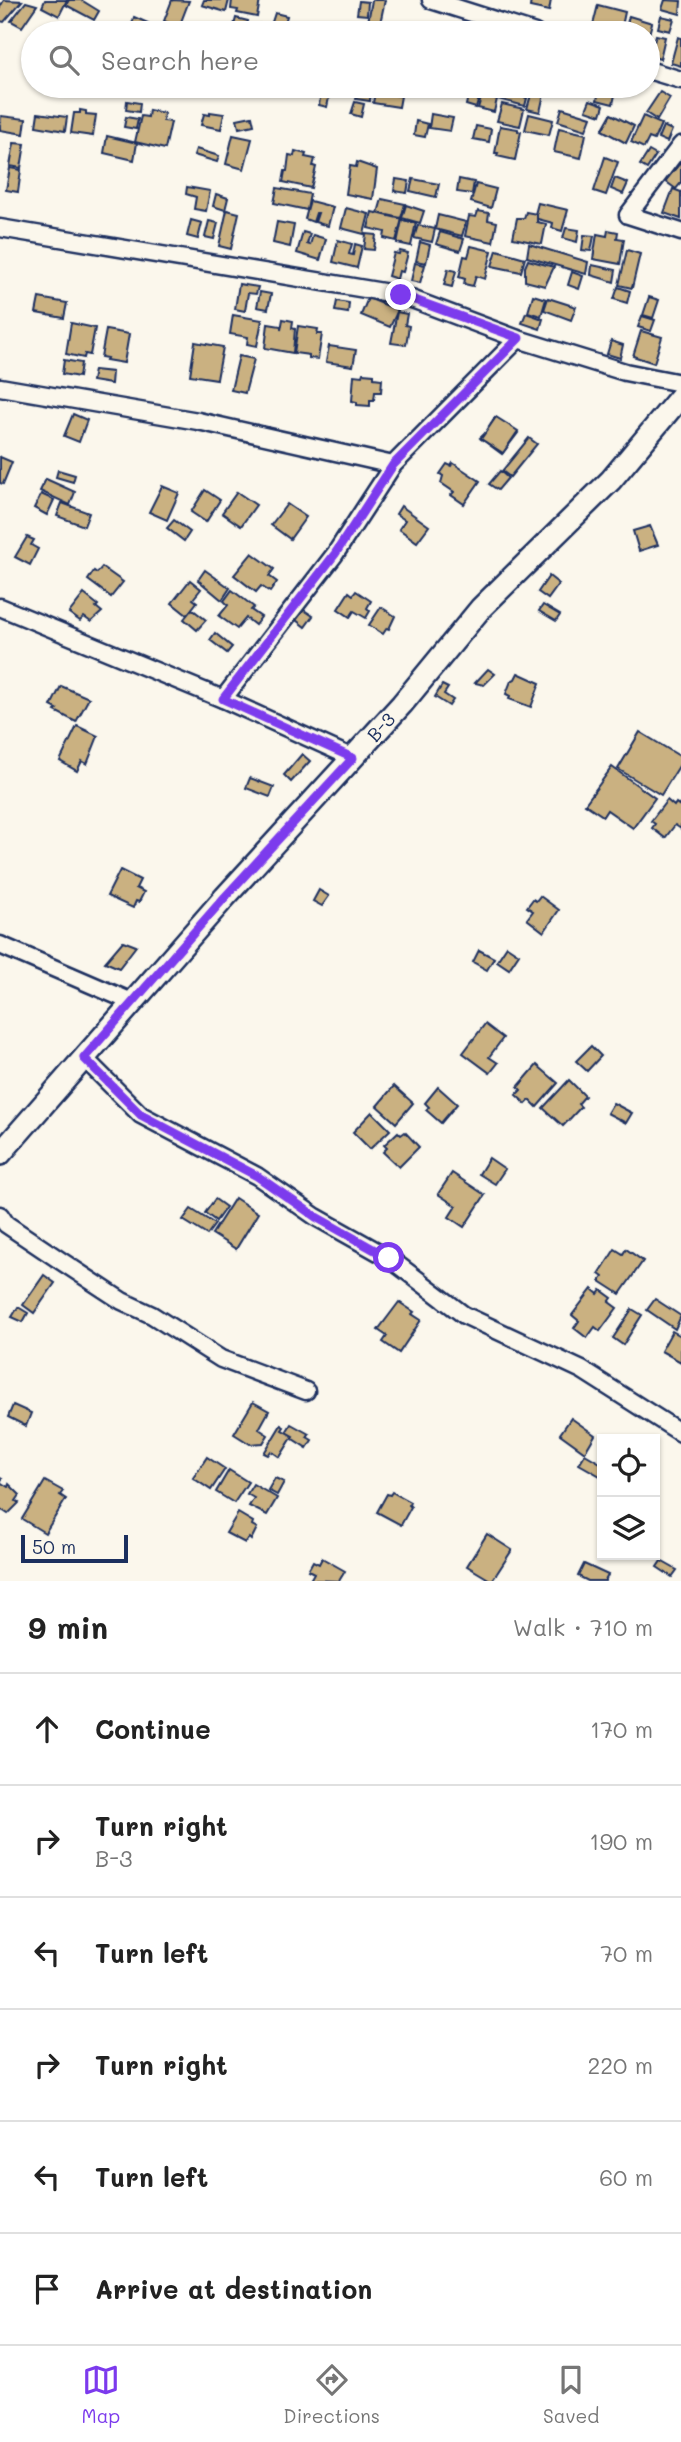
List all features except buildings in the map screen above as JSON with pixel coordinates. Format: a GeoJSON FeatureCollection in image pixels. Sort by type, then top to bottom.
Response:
{"type":"FeatureCollection","features":[{"type":"Feature","properties":{"kind":"main road","name":"B-3"},"geometry":{"type":"LineString","coordinates":[[0,1154],[132,1002],[402,704],[481,608],[611,480],[681,397]]}},
{"type":"Feature","properties":{"kind":"street"},"geometry":{"type":"LineString","coordinates":[[431,0],[497,21]]}},
{"type":"Feature","properties":{"kind":"street"},"geometry":{"type":"LineString","coordinates":[[660,74],[681,80]]}},
{"type":"Feature","properties":{"kind":"street"},"geometry":{"type":"LineString","coordinates":[[681,145],[628,215],[681,232]]}},
{"type":"Feature","properties":{"kind":"street"},"geometry":{"type":"LineString","coordinates":[[0,228],[401,295],[519,338],[625,372],[681,383]]}},
{"type":"Feature","properties":{"kind":"street"},"geometry":{"type":"LineString","coordinates":[[223,699],[335,554],[393,465],[519,338]]}},
{"type":"Feature","properties":{"kind":"street"},"geometry":{"type":"LineString","coordinates":[[0,387],[198,421],[393,465]]}},
{"type":"Feature","properties":{"kind":"street"},"geometry":{"type":"LineString","coordinates":[[0,607],[223,699],[353,758]]}},
{"type":"Feature","properties":{"kind":"street"},"geometry":{"type":"LineString","coordinates":[[0,945],[132,1002]]}},
{"type":"Feature","properties":{"kind":"street"},"geometry":{"type":"LineString","coordinates":[[84,1058],[141,1115],[257,1176],[316,1217],[389,1258],[464,1315],[582,1370],[681,1433]]}},
{"type":"Feature","properties":{"kind":"street"},"geometry":{"type":"LineString","coordinates":[[0,1214],[6,1224],[61,1261],[122,1301],[152,1315],[221,1359],[306,1391]]}},
{"type":"Feature","properties":{"kind":"route"},"geometry":{"type":"LineString","coordinates":[[389,1258],[316,1217],[257,1176],[141,1115],[84,1058],[225,897],[353,758],[223,699],[335,554],[393,465],[519,338],[401,295]]}}]}
